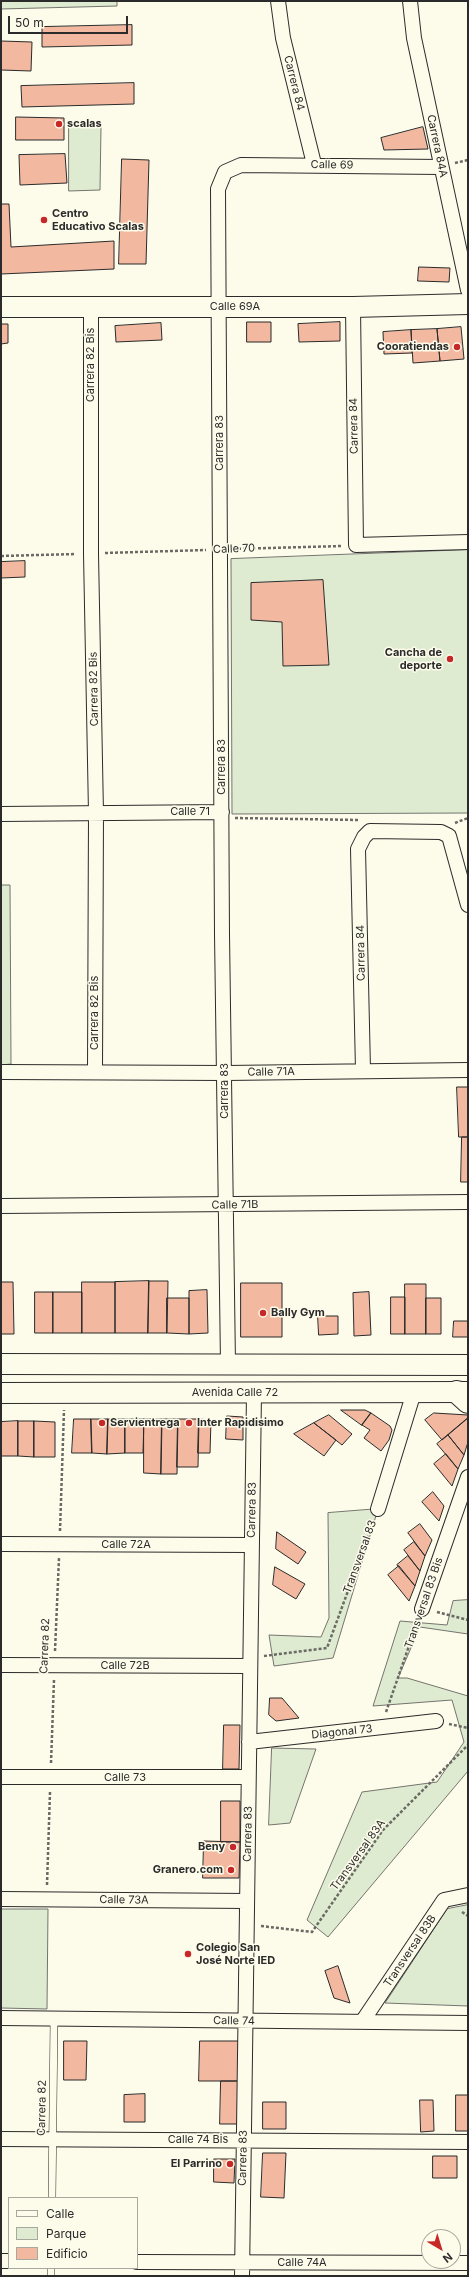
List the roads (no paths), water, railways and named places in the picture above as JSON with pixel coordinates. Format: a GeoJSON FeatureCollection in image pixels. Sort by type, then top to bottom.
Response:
{"type":"FeatureCollection","features":[{"type":"Feature","properties":{"kind":"main road","name":"Calle 69A"},"geometry":{"type":"LineString","coordinates":[[1,307],[353,307],[468,304]]}},
{"type":"Feature","properties":{"kind":"main road"},"geometry":{"type":"LineString","coordinates":[[1,1364],[468,1365]]}},
{"type":"Feature","properties":{"kind":"main road","name":"Avenida Calle 72"},"geometry":{"type":"LineString","coordinates":[[1,1393],[414,1392],[464,1395]]}},
{"type":"Feature","properties":{"kind":"street","name":"Carrera 84"},"geometry":{"type":"LineString","coordinates":[[278,1],[282,38],[314,164]]}},
{"type":"Feature","properties":{"kind":"street","name":"Carrera 84A"},"geometry":{"type":"LineString","coordinates":[[410,1],[414,38],[468,290]]}},
{"type":"Feature","properties":{"kind":"street","name":"Calle 69"},"geometry":{"type":"LineString","coordinates":[[225,172],[241,165],[314,164],[441,167]]}},
{"type":"Feature","properties":{"kind":"street","name":"Carrera 83"},"geometry":{"type":"LineString","coordinates":[[225,172],[218,189],[222,812],[228,1364]]}},
{"type":"Feature","properties":{"kind":"street","name":"Carrera 84"},"geometry":{"type":"LineString","coordinates":[[353,307],[356,545],[468,542]]}},
{"type":"Feature","properties":{"kind":"street","name":"Carrera 82 Bis"},"geometry":{"type":"LineString","coordinates":[[91,308],[91,554],[96,813],[95,1071]]}},
{"type":"Feature","properties":{"kind":"street","name":"Calle 71"},"geometry":{"type":"LineString","coordinates":[[1,814],[222,812]]}},
{"type":"Feature","properties":{"kind":"street","name":"Carrera 84"},"geometry":{"type":"LineString","coordinates":[[363,1070],[358,849],[367,834],[441,832],[449,836],[468,905]]}},
{"type":"Feature","properties":{"kind":"street","name":"Calle 71A"},"geometry":{"type":"LineString","coordinates":[[1,1072],[95,1071],[226,1073],[363,1070],[468,1070]]}},
{"type":"Feature","properties":{"kind":"street","name":"Calle 71B"},"geometry":{"type":"LineString","coordinates":[[1,1206],[468,1202]]}},
{"type":"Feature","properties":{"kind":"street","name":"Transversal 83"},"geometry":{"type":"LineString","coordinates":[[378,1509],[414,1392]]}},
{"type":"Feature","properties":{"kind":"street","name":"Carrera 83"},"geometry":{"type":"LineString","coordinates":[[242,2270],[254,1393]]}},
{"type":"Feature","properties":{"kind":"street","name":"Transversal 83 Bis"},"geometry":{"type":"LineString","coordinates":[[422,1609],[468,1477]]}},
{"type":"Feature","properties":{"kind":"street","name":"Calle 72A"},"geometry":{"type":"LineString","coordinates":[[1,1544],[252,1545]]}},
{"type":"Feature","properties":{"kind":"street","name":"Calle 72B"},"geometry":{"type":"LineString","coordinates":[[1,1665],[55,1666],[250,1662]]}},
{"type":"Feature","properties":{"kind":"street","name":"Diagonal 73"},"geometry":{"type":"LineString","coordinates":[[249,1742],[436,1722]]}},
{"type":"Feature","properties":{"kind":"street","name":"Calle 73"},"geometry":{"type":"LineString","coordinates":[[1,1777],[248,1777]]}},
{"type":"Feature","properties":{"kind":"street","name":"Transversal 83B"},"geometry":{"type":"LineString","coordinates":[[362,2022],[444,1900],[468,1895]]}},
{"type":"Feature","properties":{"kind":"street","name":"Calle 73A"},"geometry":{"type":"LineString","coordinates":[[1,1899],[247,1901]]}},
{"type":"Feature","properties":{"kind":"street","name":"Calle 74"},"geometry":{"type":"LineString","coordinates":[[1,2018],[468,2023]]}},
{"type":"Feature","properties":{"kind":"street","name":"Calle 74 Bis"},"geometry":{"type":"LineString","coordinates":[[1,2139],[468,2142]]}},
{"type":"Feature","properties":{"kind":"street","name":"Calle 74A"},"geometry":{"type":"LineString","coordinates":[[138,2262],[242,2270],[468,2263]]}},
{"type":"Feature","properties":{"kind":"lane","name":"Carrera 82"},"geometry":{"type":"LineString","coordinates":[[52,2197],[54,2019]]}},
{"type":"Feature","properties":{"kind":"place","name":"scalas"},"geometry":{"type":"Point","coordinates":[59,124]}},
{"type":"Feature","properties":{"kind":"place","name":"Centro Educativo Scalas"},"geometry":{"type":"Point","coordinates":[44,220]}},
{"type":"Feature","properties":{"kind":"place","name":"Cooratiendas"},"geometry":{"type":"Point","coordinates":[457,347]}},
{"type":"Feature","properties":{"kind":"place","name":"Cancha de deporte"},"geometry":{"type":"Point","coordinates":[450,659]}},
{"type":"Feature","properties":{"kind":"place","name":"Bally Gym"},"geometry":{"type":"Point","coordinates":[263,1313]}},
{"type":"Feature","properties":{"kind":"place","name":"Servientrega"},"geometry":{"type":"Point","coordinates":[102,1423]}},
{"type":"Feature","properties":{"kind":"place","name":"Inter Rapidisimo"},"geometry":{"type":"Point","coordinates":[189,1423]}},
{"type":"Feature","properties":{"kind":"place","name":"Beny"},"geometry":{"type":"Point","coordinates":[233,1847]}},
{"type":"Feature","properties":{"kind":"place","name":"Granero.com"},"geometry":{"type":"Point","coordinates":[231,1870]}},
{"type":"Feature","properties":{"kind":"place","name":"Colegio San José Norte IED"},"geometry":{"type":"Point","coordinates":[188,1954]}},
{"type":"Feature","properties":{"kind":"place","name":"El Parrino"},"geometry":{"type":"Point","coordinates":[230,2164]}}]}
